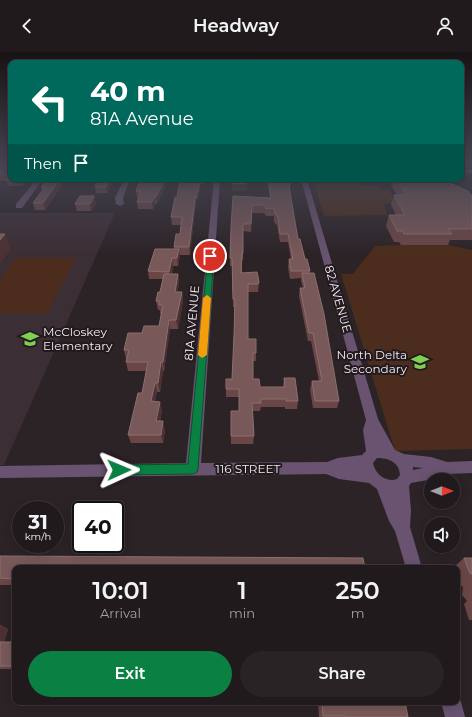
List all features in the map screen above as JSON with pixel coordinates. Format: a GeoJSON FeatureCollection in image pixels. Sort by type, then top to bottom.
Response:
{"type":"FeatureCollection","features":[{"type":"Feature","properties":{"kind":"street"},"geometry":{"type":"LineString","coordinates":[[19,206],[29,193]]}},
{"type":"Feature","properties":{"kind":"street"},"geometry":{"type":"LineString","coordinates":[[120,204],[119,198],[121,193]]}},
{"type":"Feature","properties":{"kind":"street","name":"81A AVENUE"},"geometry":{"type":"LineString","coordinates":[[193,469],[216,193]]}},
{"type":"Feature","properties":{"kind":"street","name":"82 AVENUE"},"geometry":{"type":"LineString","coordinates":[[308,193],[372,420],[396,457]]}},
{"type":"Feature","properties":{"kind":"street","name":"82 AVENUE"},"geometry":{"type":"LineString","coordinates":[[370,457],[370,430],[372,420]]}},
{"type":"Feature","properties":{"kind":"street"},"geometry":{"type":"LineString","coordinates":[[413,565],[402,527],[394,516],[377,481],[366,466],[370,457],[378,452],[396,457],[431,463],[447,468]]}},
{"type":"Feature","properties":{"kind":"street","name":"116 STREET"},"geometry":{"type":"LineString","coordinates":[[0,472],[327,468],[370,457]]}},
{"type":"Feature","properties":{"kind":"street"},"geometry":{"type":"LineString","coordinates":[[396,457],[407,471],[404,481],[402,503],[404,514],[402,527]]}},
{"type":"Feature","properties":{"kind":"street"},"geometry":{"type":"LineString","coordinates":[[377,481],[390,487],[404,481],[447,468],[472,467]]}},
{"type":"Feature","properties":{"kind":"street","name":"116 STREET"},"geometry":{"type":"LineString","coordinates":[[327,468],[339,473],[349,473],[377,481]]}},
{"type":"Feature","properties":{"kind":"street"},"geometry":{"type":"LineString","coordinates":[[452,705],[455,717]]}},
{"type":"Feature","properties":{"kind":"shaded area"},"geometry":{"type":"Polygon","coordinates":[[[317,193],[391,193],[397,204],[384,204],[387,215],[324,216],[317,193]]]}},
{"type":"Feature","properties":{"kind":"shaded area","name":"McCloskey Elementary"},"geometry":{"type":"Polygon","coordinates":[[[0,213],[115,213],[4,465],[0,465],[0,213]]]}},
{"type":"Feature","properties":{"kind":"shaded area","name":"North Delta Secondary"},"geometry":{"type":"Polygon","coordinates":[[[448,245],[472,250],[472,449],[395,451],[341,274],[353,274],[375,246],[448,245]]]}},
{"type":"Feature","properties":{"kind":"shaded area"},"geometry":{"type":"Polygon","coordinates":[[[16,258],[76,258],[47,314],[0,314],[0,280],[16,258]]]}},
{"type":"Feature","properties":{"kind":"building"},"geometry":{"type":"Polygon","coordinates":[[[40,193],[50,193],[43,203],[33,203],[40,193]]]}},
{"type":"Feature","properties":{"kind":"building"},"geometry":{"type":"Polygon","coordinates":[[[140,193],[158,193],[152,202],[137,202],[140,193]]]}},
{"type":"Feature","properties":{"kind":"building"},"geometry":{"type":"Polygon","coordinates":[[[178,193],[196,193],[189,247],[174,247],[176,234],[180,234],[182,217],[171,217],[175,197],[177,197],[178,193]]]}},
{"type":"Feature","properties":{"kind":"building"},"geometry":{"type":"Polygon","coordinates":[[[270,193],[290,193],[298,239],[300,239],[310,271],[291,271],[289,259],[293,259],[288,234],[280,234],[278,217],[275,214],[274,208],[266,209],[265,205],[252,205],[251,224],[243,224],[241,273],[257,272],[259,282],[258,284],[248,284],[248,339],[256,339],[256,353],[253,353],[253,379],[259,379],[260,387],[285,387],[284,378],[295,378],[298,401],[286,401],[286,399],[261,399],[261,403],[252,403],[254,436],[231,436],[231,411],[239,411],[239,389],[226,389],[226,379],[232,379],[234,335],[235,299],[233,299],[232,258],[230,258],[233,196],[271,198],[270,193]]]}},
{"type":"Feature","properties":{"kind":"building"},"geometry":{"type":"Polygon","coordinates":[[[405,193],[470,193],[472,196],[472,229],[448,229],[452,234],[404,234],[403,231],[397,231],[389,215],[405,215],[394,195],[406,195],[405,193]]]}},
{"type":"Feature","properties":{"kind":"building"},"geometry":{"type":"Polygon","coordinates":[[[80,196],[94,196],[90,204],[75,204],[80,196]]]}},
{"type":"Feature","properties":{"kind":"building"},"geometry":{"type":"Polygon","coordinates":[[[0,234],[5,234],[0,240],[0,234]]]}},
{"type":"Feature","properties":{"kind":"building"},"geometry":{"type":"Polygon","coordinates":[[[155,249],[179,249],[177,258],[172,258],[169,272],[148,271],[155,249]]]}},
{"type":"Feature","properties":{"kind":"building"},"geometry":{"type":"Polygon","coordinates":[[[302,273],[314,273],[324,314],[339,401],[315,401],[312,381],[322,381],[313,333],[309,333],[300,288],[305,288],[302,273]]]}},
{"type":"Feature","properties":{"kind":"building"},"geometry":{"type":"Polygon","coordinates":[[[164,274],[178,274],[175,292],[182,292],[176,320],[169,320],[163,362],[161,362],[158,383],[155,383],[151,401],[160,402],[156,421],[163,421],[161,435],[128,435],[138,393],[142,393],[148,362],[126,362],[129,350],[124,350],[128,333],[142,333],[144,326],[159,326],[163,305],[159,305],[159,301],[156,301],[158,292],[160,292],[164,274]]]}},
{"type":"Feature","properties":{"kind":"building"},"geometry":{"type":"Polygon","coordinates":[[[0,556],[363,558],[364,565],[12,565],[12,579],[0,578],[0,556]]]}},
{"type":"Feature","properties":{"kind":"building"},"geometry":{"type":"Polygon","coordinates":[[[464,558],[472,558],[472,574],[470,573],[464,558]]]}},
{"type":"Feature","properties":{"kind":"building"},"geometry":{"type":"Polygon","coordinates":[[[0,642],[12,642],[12,666],[0,666],[0,642]]]}},
{"type":"Feature","properties":{"kind":"building"},"geometry":{"type":"Polygon","coordinates":[[[322,705],[406,705],[408,717],[345,717],[323,716],[322,705]]]}},
{"type":"Feature","properties":{"kind":"slow traffic"},"geometry":{"type":"LineString","coordinates":[[202,355],[207,298]]}},
{"type":"Feature","properties":{"kind":"place","name":"McCloskey Elementary"},"geometry":{"type":"Point","coordinates":[30,339]}},
{"type":"Feature","properties":{"kind":"place","name":"North Delta Secondary"},"geometry":{"type":"Point","coordinates":[420,362]}},
{"type":"Feature","properties":{"kind":"route"},"geometry":{"type":"LineString","coordinates":[[119,470],[193,469],[210,256]]}}]}
